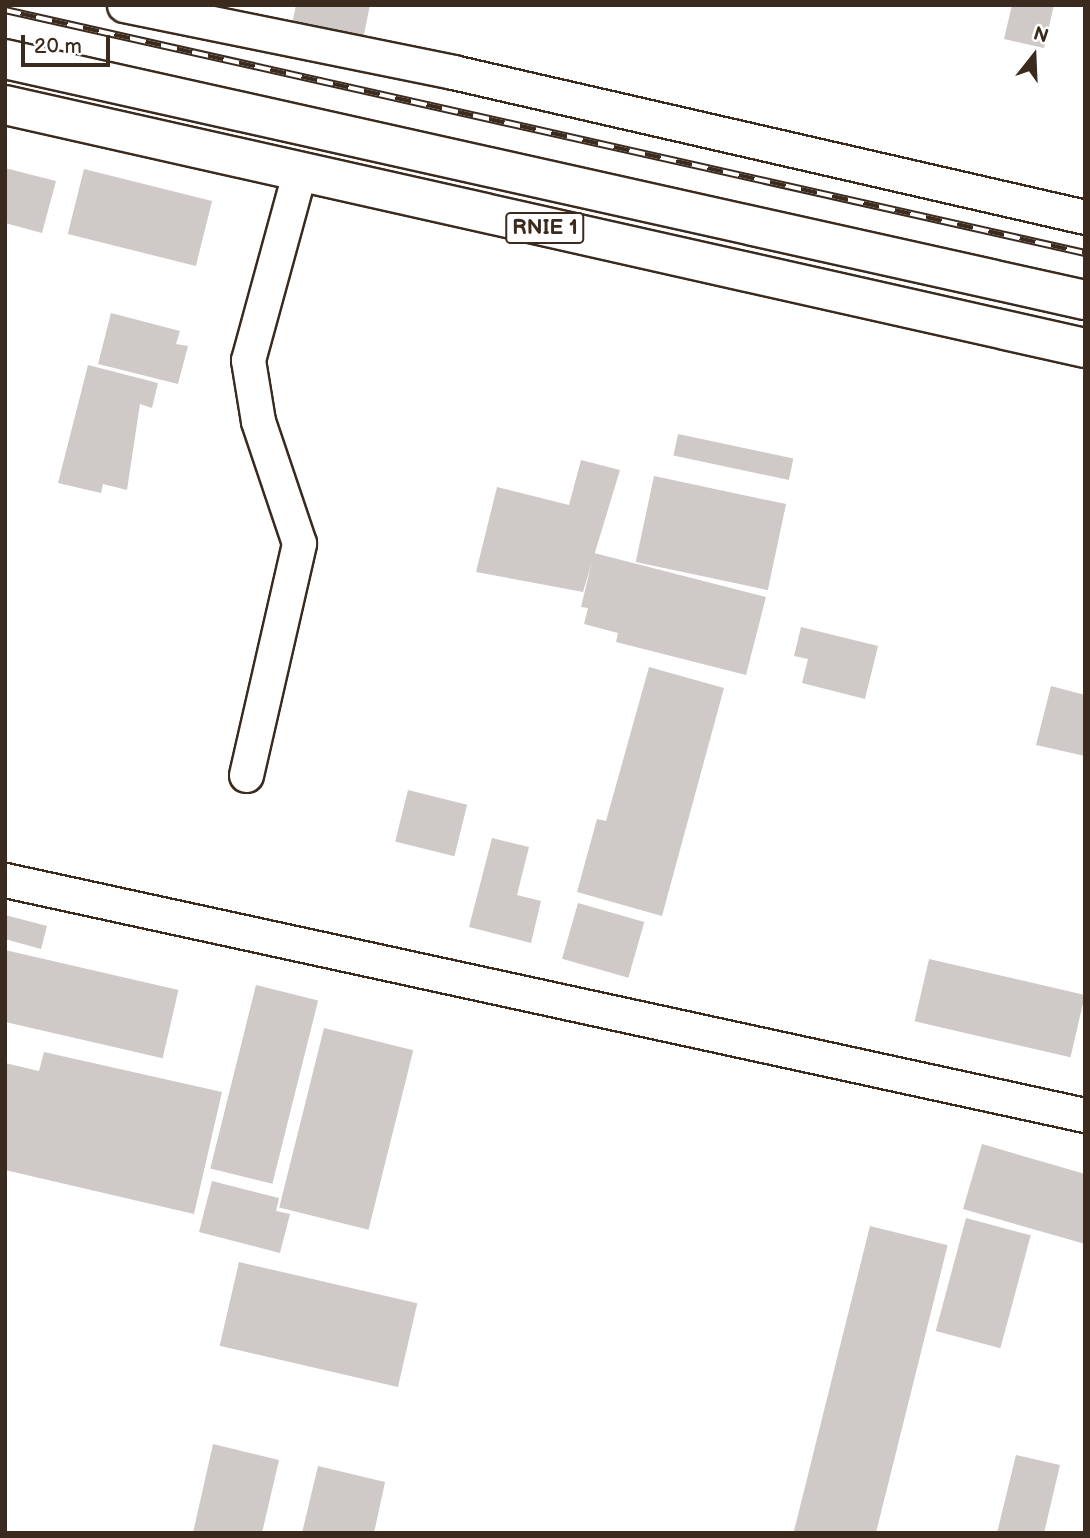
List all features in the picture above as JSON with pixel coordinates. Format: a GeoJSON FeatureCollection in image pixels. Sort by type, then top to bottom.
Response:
{"type":"FeatureCollection","features":[{"type":"Feature","properties":{"kind":"highway","name":"RNIE 1"},"geometry":{"type":"LineString","coordinates":[[5,59],[1085,300]]}},
{"type":"Feature","properties":{"kind":"highway","name":"RNIE 1"},"geometry":{"type":"LineString","coordinates":[[5,105],[299,174],[1085,348]]}},
{"type":"Feature","properties":{"kind":"street"},"geometry":{"type":"LineString","coordinates":[[124,5],[453,72],[1085,217]]}},
{"type":"Feature","properties":{"kind":"street"},"geometry":{"type":"LineString","coordinates":[[246,775],[299,543],[258,421],[248,360],[299,174]]}},
{"type":"Feature","properties":{"kind":"street"},"geometry":{"type":"LineString","coordinates":[[5,880],[1085,1115]]}},
{"type":"Feature","properties":{"kind":"building"},"geometry":{"type":"Polygon","coordinates":[[[296,5],[370,5],[362,44],[291,29],[296,5]]]}},
{"type":"Feature","properties":{"kind":"building"},"geometry":{"type":"Polygon","coordinates":[[[1012,5],[1054,5],[1044,48],[1004,39],[1012,5]]]}},
{"type":"Feature","properties":{"kind":"building"},"geometry":{"type":"Polygon","coordinates":[[[5,168],[56,181],[42,233],[5,223],[5,168]]]}},
{"type":"Feature","properties":{"kind":"building"},"geometry":{"type":"Polygon","coordinates":[[[84,169],[212,201],[196,266],[68,234],[84,169]]]}},
{"type":"Feature","properties":{"kind":"building"},"geometry":{"type":"Polygon","coordinates":[[[111,313],[180,331],[176,344],[188,346],[178,384],[98,364],[111,313]]]}},
{"type":"Feature","properties":{"kind":"building"},"geometry":{"type":"Polygon","coordinates":[[[88,365],[158,383],[152,408],[140,404],[127,490],[103,484],[101,493],[58,483],[88,365]]]}},
{"type":"Feature","properties":{"kind":"building"},"geometry":{"type":"Polygon","coordinates":[[[678,434],[793,459],[789,480],[673,456],[678,434]]]}},
{"type":"Feature","properties":{"kind":"building"},"geometry":{"type":"Polygon","coordinates":[[[581,460],[620,470],[583,592],[476,572],[497,487],[569,505],[581,460]]]}},
{"type":"Feature","properties":{"kind":"building"},"geometry":{"type":"Polygon","coordinates":[[[654,476],[786,504],[768,590],[636,562],[654,476]]]}},
{"type":"Feature","properties":{"kind":"building"},"geometry":{"type":"Polygon","coordinates":[[[594,553],[766,597],[746,675],[616,642],[618,633],[584,624],[588,608],[581,607],[594,553]]]}},
{"type":"Feature","properties":{"kind":"building"},"geometry":{"type":"Polygon","coordinates":[[[801,627],[878,646],[865,699],[802,683],[808,659],[794,656],[801,627]]]}},
{"type":"Feature","properties":{"kind":"building"},"geometry":{"type":"Polygon","coordinates":[[[649,667],[724,688],[662,916],[577,892],[597,819],[606,821],[649,667]]]}},
{"type":"Feature","properties":{"kind":"building"},"geometry":{"type":"Polygon","coordinates":[[[1051,686],[1085,695],[1085,756],[1036,745],[1051,686]]]}},
{"type":"Feature","properties":{"kind":"building"},"geometry":{"type":"Polygon","coordinates":[[[408,790],[467,805],[454,856],[395,841],[408,790]]]}},
{"type":"Feature","properties":{"kind":"building"},"geometry":{"type":"Polygon","coordinates":[[[492,838],[529,847],[517,895],[541,901],[531,943],[469,927],[492,838]]]}},
{"type":"Feature","properties":{"kind":"building"},"geometry":{"type":"Polygon","coordinates":[[[578,903],[644,922],[628,978],[562,959],[578,903]]]}},
{"type":"Feature","properties":{"kind":"building"},"geometry":{"type":"Polygon","coordinates":[[[5,915],[47,926],[41,949],[5,939],[5,915]]]}},
{"type":"Feature","properties":{"kind":"building"},"geometry":{"type":"Polygon","coordinates":[[[5,950],[178,990],[163,1058],[5,1022],[5,950]]]}},
{"type":"Feature","properties":{"kind":"building"},"geometry":{"type":"Polygon","coordinates":[[[929,959],[1085,995],[1071,1057],[915,1021],[929,959]]]}},
{"type":"Feature","properties":{"kind":"building"},"geometry":{"type":"Polygon","coordinates":[[[256,985],[318,1000],[272,1184],[210,1168],[256,985]]]}},
{"type":"Feature","properties":{"kind":"building"},"geometry":{"type":"Polygon","coordinates":[[[324,1028],[413,1050],[369,1230],[279,1208],[324,1028]]]}},
{"type":"Feature","properties":{"kind":"building"},"geometry":{"type":"Polygon","coordinates":[[[44,1052],[222,1092],[194,1214],[5,1170],[5,1063],[39,1071],[44,1052]]]}},
{"type":"Feature","properties":{"kind":"building"},"geometry":{"type":"Polygon","coordinates":[[[982,1144],[1085,1174],[1085,1244],[963,1209],[982,1144]]]}},
{"type":"Feature","properties":{"kind":"building"},"geometry":{"type":"Polygon","coordinates":[[[212,1181],[279,1198],[276,1211],[290,1214],[280,1253],[199,1232],[212,1181]]]}},
{"type":"Feature","properties":{"kind":"building"},"geometry":{"type":"Polygon","coordinates":[[[966,1218],[1031,1235],[1000,1348],[936,1331],[966,1218]]]}},
{"type":"Feature","properties":{"kind":"building"},"geometry":{"type":"Polygon","coordinates":[[[870,1226],[948,1245],[876,1533],[794,1533],[870,1226]]]}},
{"type":"Feature","properties":{"kind":"building"},"geometry":{"type":"Polygon","coordinates":[[[239,1262],[417,1303],[398,1387],[220,1346],[239,1262]]]}},
{"type":"Feature","properties":{"kind":"building"},"geometry":{"type":"Polygon","coordinates":[[[213,1444],[279,1460],[262,1533],[193,1533],[213,1444]]]}},
{"type":"Feature","properties":{"kind":"building"},"geometry":{"type":"Polygon","coordinates":[[[1016,1455],[1060,1465],[1044,1533],[997,1533],[1016,1455]]]}},
{"type":"Feature","properties":{"kind":"building"},"geometry":{"type":"Polygon","coordinates":[[[318,1466],[385,1482],[374,1533],[302,1533],[318,1466]]]}},
{"type":"Feature","properties":{"kind":"railway"},"geometry":{"type":"LineString","coordinates":[[5,10],[1085,253]]}}]}
